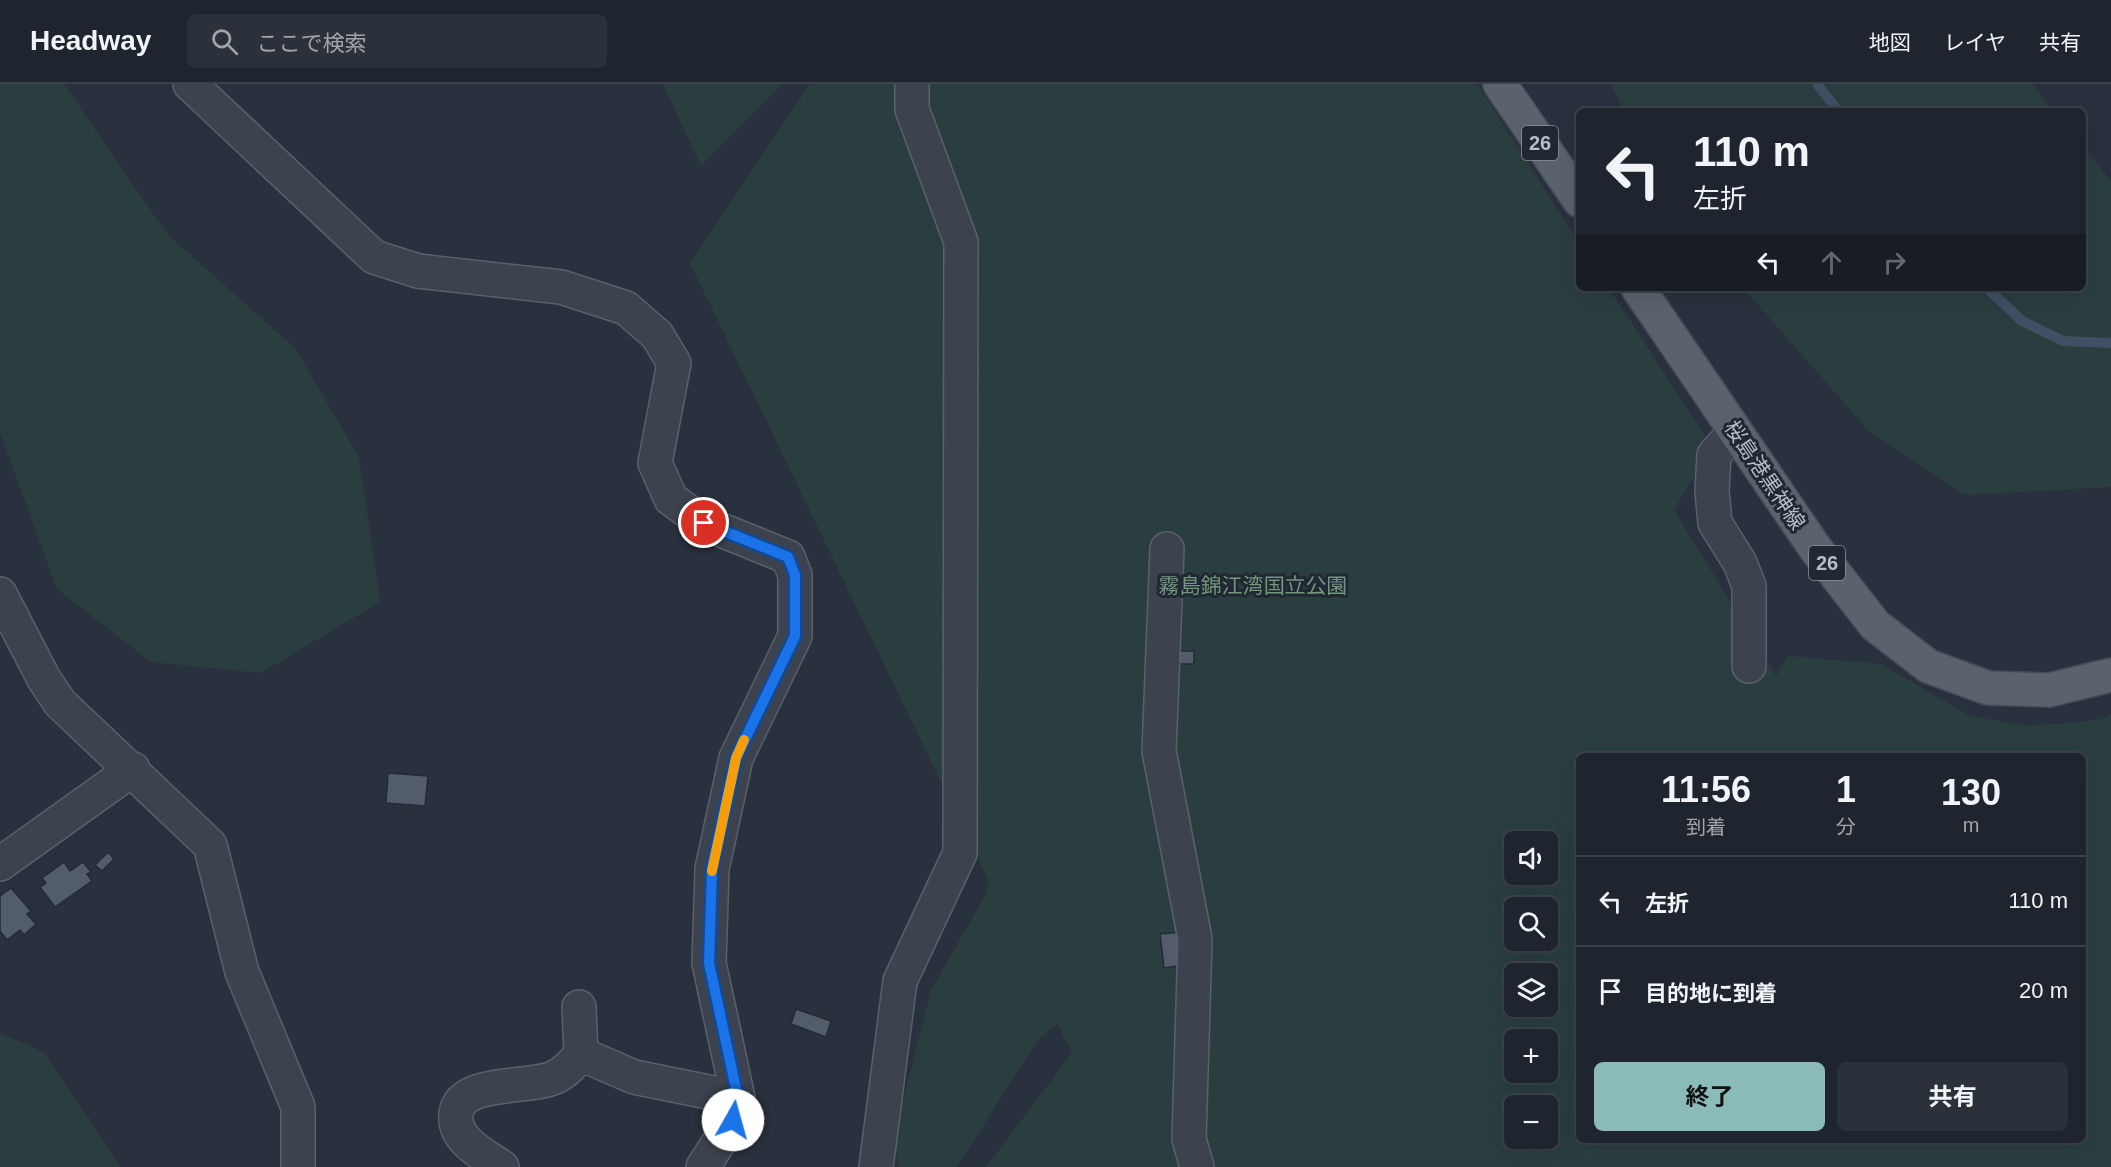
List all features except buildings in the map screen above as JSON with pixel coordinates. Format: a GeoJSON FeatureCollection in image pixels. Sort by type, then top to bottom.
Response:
{"type":"FeatureCollection","features":[{"type":"Feature","properties":{"kind":"main road","name":"26"},"geometry":{"type":"LineString","coordinates":[[1500,84],[1576,195]]}},
{"type":"Feature","properties":{"kind":"main road","name":"桜島港黒神線"},"geometry":{"type":"LineString","coordinates":[[1640,291],[1815,548],[1875,625],[1928,666],[1988,688],[2049,690],[2111,675]]}},
{"type":"Feature","properties":{"kind":"street"},"geometry":{"type":"LineString","coordinates":[[190,84],[374,257],[418,271],[561,287],[626,308],[657,335],[674,363],[655,463],[671,499],[704,523],[788,557],[795,575],[795,636],[736,758],[712,869],[709,963],[738,1098],[733,1120],[703,1167]]}},
{"type":"Feature","properties":{"kind":"street"},"geometry":{"type":"LineString","coordinates":[[876,1167],[900,981],[960,853],[961,242],[912,109],[912,84]]}},
{"type":"Feature","properties":{"kind":"street"},"geometry":{"type":"LineString","coordinates":[[1735,431],[1714,455],[1712,491],[1715,523],[1740,563],[1749,586],[1749,666]]}},
{"type":"Feature","properties":{"kind":"street"},"geometry":{"type":"LineString","coordinates":[[1167,549],[1159,751],[1195,939],[1189,1139],[1197,1167]]}},
{"type":"Feature","properties":{"kind":"street"},"geometry":{"type":"LineString","coordinates":[[0,594],[44,678],[60,703],[133,769],[210,845],[242,972],[298,1107],[298,1167]]}},
{"type":"Feature","properties":{"kind":"street"},"geometry":{"type":"LineString","coordinates":[[0,864],[133,769]]}},
{"type":"Feature","properties":{"kind":"street"},"geometry":{"type":"LineString","coordinates":[[502,1167],[464,1141],[455,1117],[459,1102],[467,1095],[485,1089],[552,1079],[566,1071],[581,1054],[579,1006]]}},
{"type":"Feature","properties":{"kind":"street"},"geometry":{"type":"LineString","coordinates":[[581,1054],[634,1077],[738,1098]]}},
{"type":"Feature","properties":{"kind":"green space"},"geometry":{"type":"Polygon","coordinates":[[[0,84],[64,84],[167,234],[295,348],[359,457],[380,602],[261,673],[151,662],[57,589],[0,432],[0,84]]]}},
{"type":"Feature","properties":{"kind":"green space"},"geometry":{"type":"Polygon","coordinates":[[[663,84],[782,84],[701,166],[663,84]]]}},
{"type":"Feature","properties":{"kind":"green space","name":"霧島錦江湾国立公園"},"geometry":{"type":"Polygon","coordinates":[[[810,84],[1477,84],[1576,238],[1576,291],[1611,291],[1712,447],[1674,510],[1776,676],[1788,656],[1881,664],[1970,716],[2028,726],[2098,720],[2111,715],[2111,1167],[986,1167],[1072,1053],[1057,1023],[1037,1041],[957,1167],[899,1167],[893,1140],[931,990],[986,894],[988,879],[690,263],[810,84]]]}},
{"type":"Feature","properties":{"kind":"green space"},"geometry":{"type":"Polygon","coordinates":[[[1610,84],[2032,84],[2052,108],[1622,108],[1610,84]]]}},
{"type":"Feature","properties":{"kind":"green space"},"geometry":{"type":"Polygon","coordinates":[[[2086,150],[2111,181],[2111,487],[1964,495],[1868,430],[1746,291],[2086,291],[2086,150]]]}},
{"type":"Feature","properties":{"kind":"green space"},"geometry":{"type":"Polygon","coordinates":[[[0,1033],[44,1052],[121,1167],[0,1167],[0,1033]]]}},
{"type":"Feature","properties":{"kind":"waterway"},"geometry":{"type":"LineString","coordinates":[[1817,84],[1836,108]]}},
{"type":"Feature","properties":{"kind":"waterway"},"geometry":{"type":"LineString","coordinates":[[1990,291],[2022,321],[2063,341],[2111,343]]}},
{"type":"Feature","properties":{"kind":"slow traffic"},"geometry":{"type":"LineString","coordinates":[[712,871],[736,758],[744,740]]}},
{"type":"Feature","properties":{"kind":"route"},"geometry":{"type":"LineString","coordinates":[[704,523],[788,557],[795,575],[795,636],[736,758],[712,869],[709,963],[738,1098],[733,1120]]}}]}
